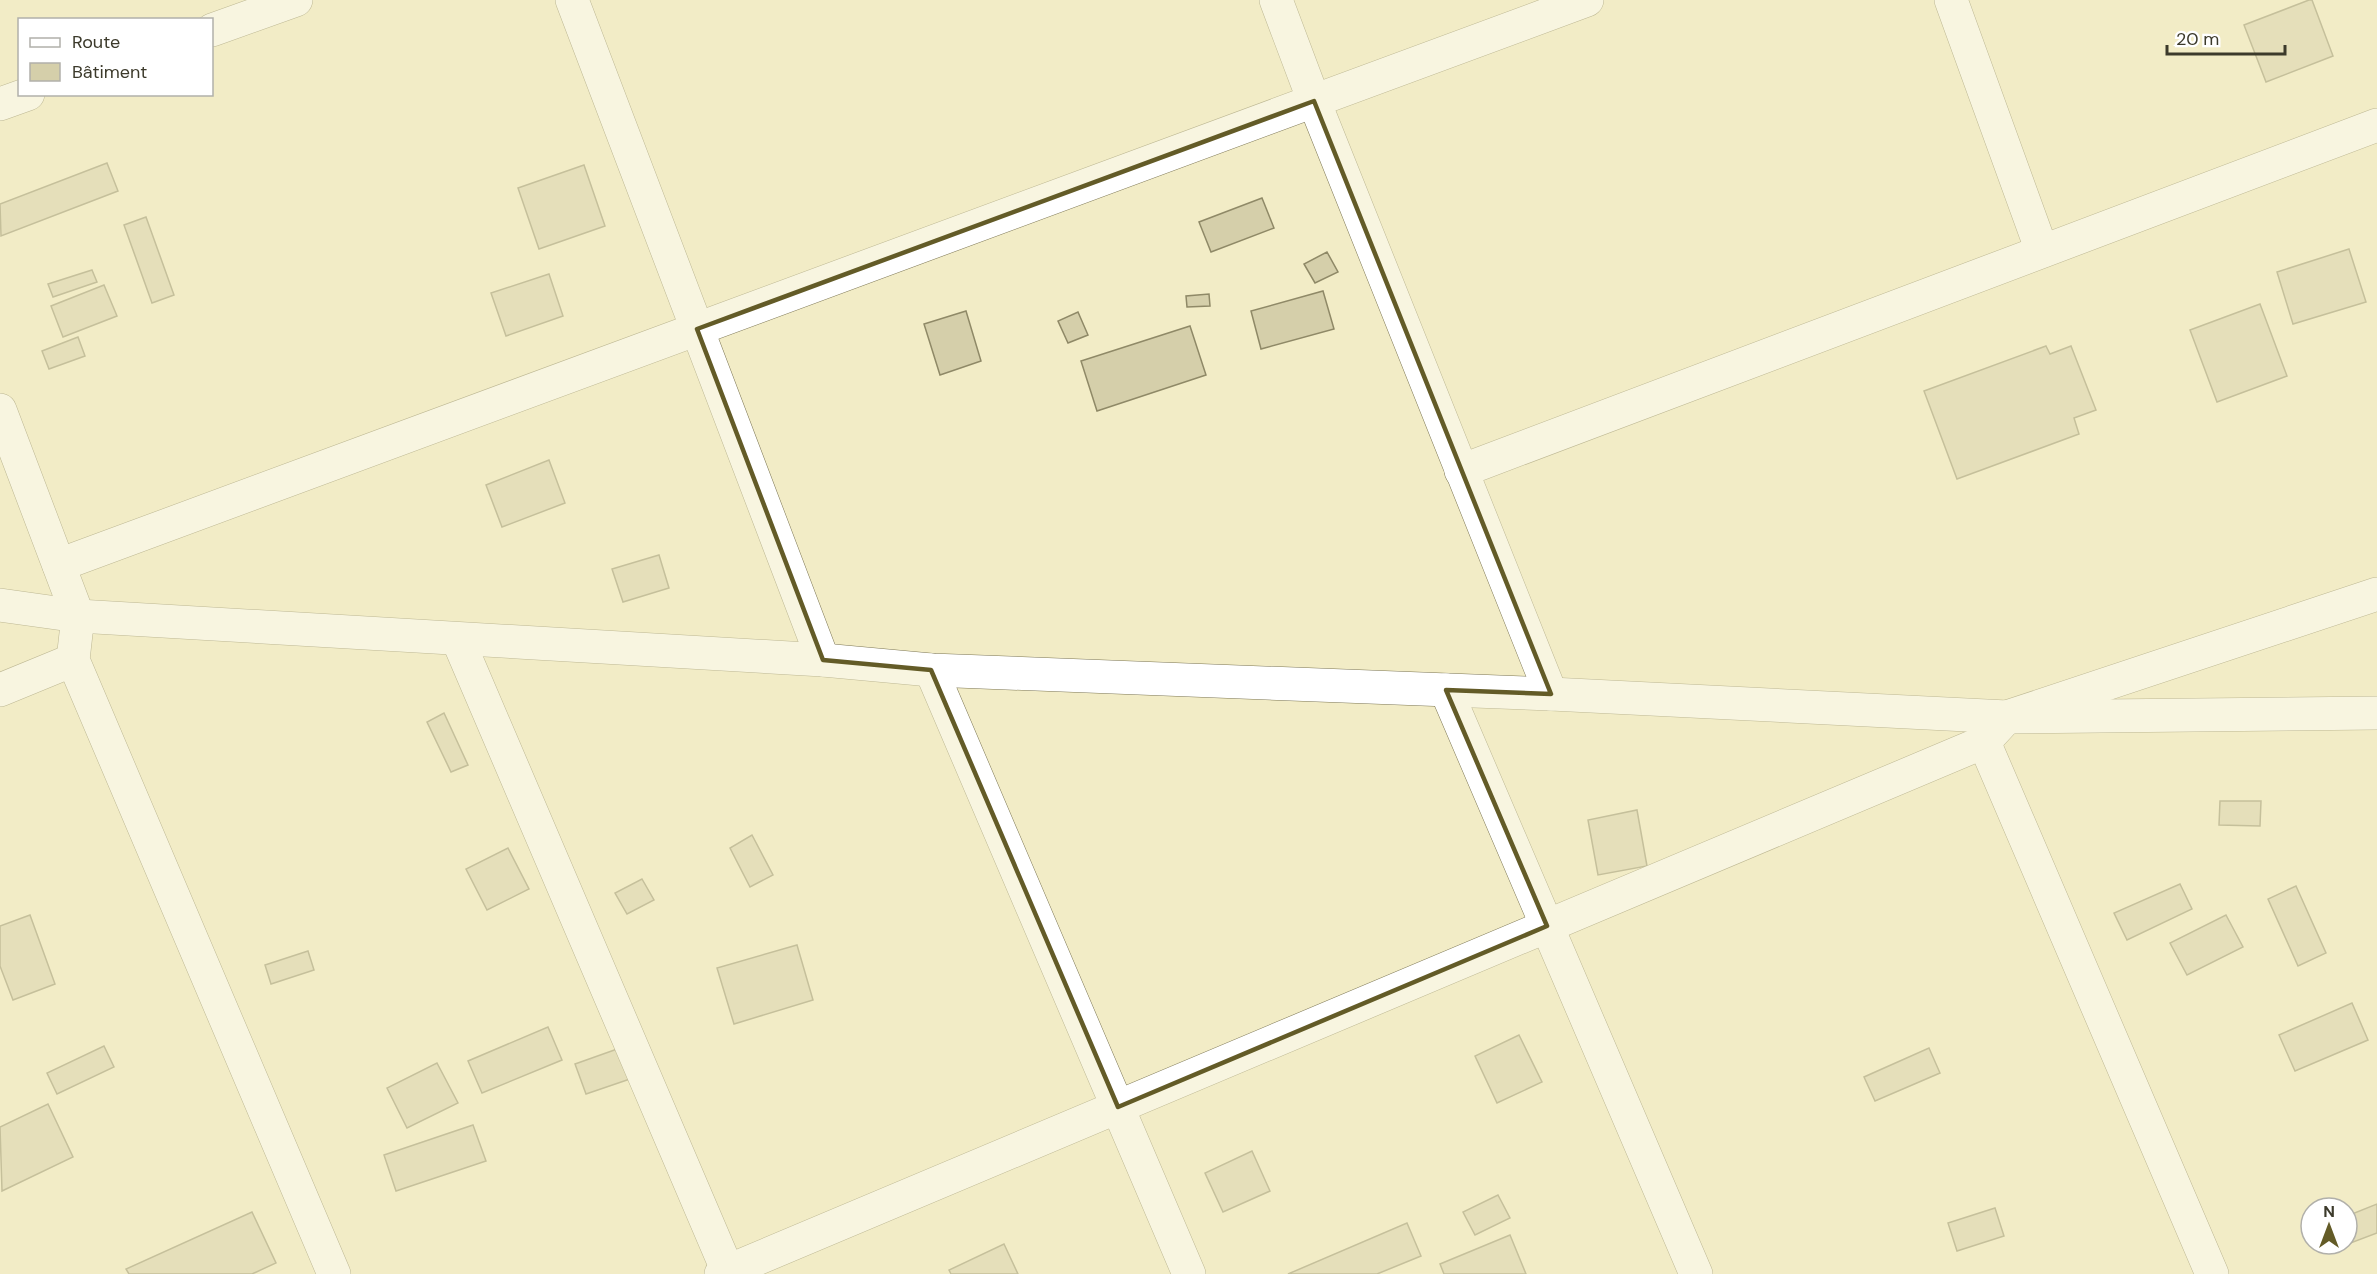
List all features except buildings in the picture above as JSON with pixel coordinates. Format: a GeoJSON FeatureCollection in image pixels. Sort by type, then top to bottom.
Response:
{"type":"FeatureCollection","features":[{"type":"Feature","properties":{"kind":"street"},"geometry":{"type":"LineString","coordinates":[[213,30],[296,0]]}},
{"type":"Feature","properties":{"kind":"street"},"geometry":{"type":"LineString","coordinates":[[572,0],[823,660]]}},
{"type":"Feature","properties":{"kind":"street"},"geometry":{"type":"LineString","coordinates":[[1276,0],[1314,101],[1551,694]]}},
{"type":"Feature","properties":{"kind":"street"},"geometry":{"type":"LineString","coordinates":[[59,565],[1587,0]]}},
{"type":"Feature","properties":{"kind":"street"},"geometry":{"type":"LineString","coordinates":[[1951,0],[2042,251]]}},
{"type":"Feature","properties":{"kind":"street"},"geometry":{"type":"LineString","coordinates":[[0,104],[22,96]]}},
{"type":"Feature","properties":{"kind":"street"},"geometry":{"type":"LineString","coordinates":[[1461,471],[2377,125]]}},
{"type":"Feature","properties":{"kind":"street"},"geometry":{"type":"LineString","coordinates":[[0,410],[78,616],[73,660],[334,1274]]}},
{"type":"Feature","properties":{"kind":"street"},"geometry":{"type":"LineString","coordinates":[[458,640],[726,1273],[1984,742],[2007,717],[2377,594]]}},
{"type":"Feature","properties":{"kind":"street"},"geometry":{"type":"LineString","coordinates":[[0,605],[78,616],[823,660],[931,670],[1551,694],[2007,717],[2377,713]]}},
{"type":"Feature","properties":{"kind":"street"},"geometry":{"type":"LineString","coordinates":[[0,690],[73,660]]}},
{"type":"Feature","properties":{"kind":"street"},"geometry":{"type":"LineString","coordinates":[[931,670],[1189,1274]]}},
{"type":"Feature","properties":{"kind":"street"},"geometry":{"type":"LineString","coordinates":[[1446,690],[1696,1274]]}},
{"type":"Feature","properties":{"kind":"street"},"geometry":{"type":"LineString","coordinates":[[1984,742],[2212,1274]]}},
{"type":"Feature","properties":{"kind":"highlighted area"},"geometry":{"type":"Polygon","coordinates":[[[1314,101],[1551,694],[1446,690],[1547,926],[1118,1107],[931,670],[823,660],[697,329],[1314,101]]]}}]}
